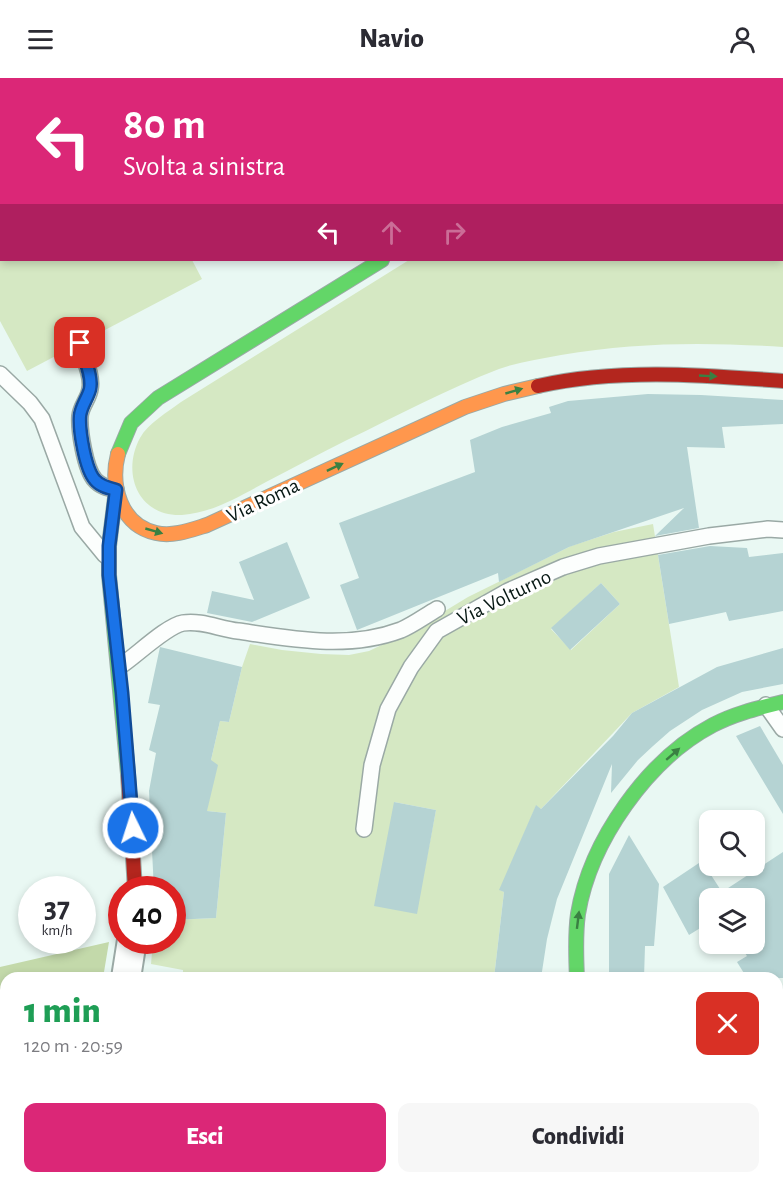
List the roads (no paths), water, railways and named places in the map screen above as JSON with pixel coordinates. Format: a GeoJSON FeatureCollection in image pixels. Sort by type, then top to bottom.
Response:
{"type":"FeatureCollection","features":[{"type":"Feature","properties":{"kind":"street"},"geometry":{"type":"LineString","coordinates":[[134,876],[131,805],[109,559],[111,520],[116,490],[115,470],[123,437],[132,422],[147,407],[380,261]]}},
{"type":"Feature","properties":{"kind":"street","name":"Via Roma"},"geometry":{"type":"LineString","coordinates":[[116,490],[129,515],[147,530],[162,534],[181,532],[220,520],[452,413],[520,389],[571,379],[608,376],[684,375],[783,381]]}},
{"type":"Feature","properties":{"kind":"street"},"geometry":{"type":"LineString","coordinates":[[577,972],[577,933],[584,891],[603,842],[621,812],[651,775],[692,739],[735,714],[783,702]]}},
{"type":"Feature","properties":{"kind":"street"},"geometry":{"type":"LineString","coordinates":[[127,972],[130,954]]}},
{"type":"Feature","properties":{"kind":"lane"},"geometry":{"type":"LineString","coordinates":[[80,343],[90,380],[90,390],[80,416],[86,459],[95,480],[104,487],[116,490]]}},
{"type":"Feature","properties":{"kind":"lane"},"geometry":{"type":"LineString","coordinates":[[0,374],[30,403],[42,419],[82,527],[109,559]]}},
{"type":"Feature","properties":{"kind":"lane","name":"Via Volturno"},"geometry":{"type":"LineString","coordinates":[[364,829],[372,765],[388,709],[411,667],[436,631],[508,591],[563,567],[599,555],[709,536],[768,529],[783,530]]}},
{"type":"Feature","properties":{"kind":"lane"},"geometry":{"type":"LineString","coordinates":[[119,667],[162,634],[183,623],[334,642],[361,641],[402,629],[437,609]]}},
{"type":"Feature","properties":{"kind":"lane"},"geometry":{"type":"LineString","coordinates":[[766,705],[783,729]]}}]}
